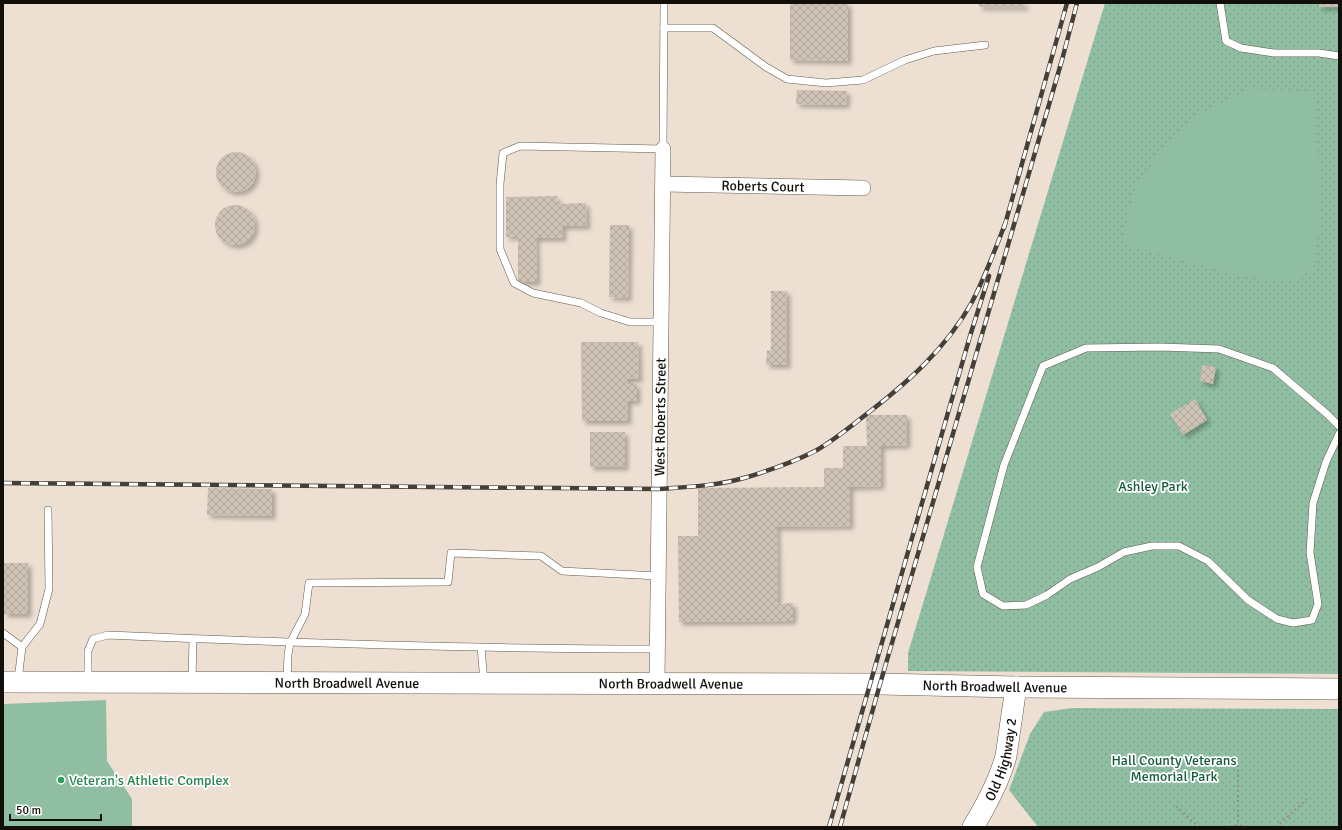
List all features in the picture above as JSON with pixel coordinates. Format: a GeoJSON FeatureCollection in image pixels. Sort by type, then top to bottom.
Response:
{"type":"FeatureCollection","features":[{"type":"Feature","properties":{"kind":"main road","name":"North Broadwell Avenue"},"geometry":{"type":"LineString","coordinates":[[11,682],[880,684],[1016,687],[1339,689]]}},
{"type":"Feature","properties":{"kind":"main road","name":"Old Highway 2"},"geometry":{"type":"LineString","coordinates":[[973,827],[990,798],[1003,767],[1016,687]]}},
{"type":"Feature","properties":{"kind":"street","name":"West Roberts Street"},"geometry":{"type":"LineString","coordinates":[[657,684],[663,149]]}},
{"type":"Feature","properties":{"kind":"street","name":"Roberts Court"},"geometry":{"type":"LineString","coordinates":[[663,184],[863,188]]}},
{"type":"Feature","properties":{"kind":"lane"},"geometry":{"type":"LineString","coordinates":[[661,322],[630,322],[601,313],[580,303],[533,293],[514,283],[500,249],[500,184],[503,153],[520,146],[663,149],[664,3]]}},
{"type":"Feature","properties":{"kind":"lane"},"geometry":{"type":"LineString","coordinates":[[1220,3],[1226,41],[1241,48],[1274,52],[1319,53],[1339,56]]}},
{"type":"Feature","properties":{"kind":"lane"},"geometry":{"type":"LineString","coordinates":[[664,28],[713,28],[766,66],[787,79],[826,83],[863,80],[905,60],[934,51],[985,45]]}},
{"type":"Feature","properties":{"kind":"lane"},"geometry":{"type":"LineString","coordinates":[[1339,426],[1273,368],[1219,348],[1086,348],[1043,366],[1004,465],[977,567],[983,594],[1003,606],[1026,605],[1047,595],[1070,579],[1098,567],[1124,552],[1152,546],[1179,546],[1208,561],[1248,600],[1277,619],[1293,624],[1312,620],[1318,604],[1310,553],[1314,503],[1326,462],[1339,434]]}},
{"type":"Feature","properties":{"kind":"lane"},"geometry":{"type":"LineString","coordinates":[[11,682],[22,647],[40,624],[49,589],[48,510]]}},
{"type":"Feature","properties":{"kind":"lane"},"geometry":{"type":"LineString","coordinates":[[287,683],[290,643],[305,614],[309,583],[448,582],[451,553],[541,556],[562,571],[658,576]]}},
{"type":"Feature","properties":{"kind":"lane"},"geometry":{"type":"LineString","coordinates":[[3,633],[22,647]]}},
{"type":"Feature","properties":{"kind":"lane"},"geometry":{"type":"LineString","coordinates":[[88,682],[88,651],[93,639],[108,635],[290,643],[481,648],[658,649]]}},
{"type":"Feature","properties":{"kind":"lane"},"geometry":{"type":"LineString","coordinates":[[192,639],[192,682]]}},
{"type":"Feature","properties":{"kind":"lane"},"geometry":{"type":"LineString","coordinates":[[481,648],[484,684]]}},
{"type":"Feature","properties":{"kind":"path"},"geometry":{"type":"LineString","coordinates":[[1238,763],[1238,826]]}},
{"type":"Feature","properties":{"kind":"path"},"geometry":{"type":"LineString","coordinates":[[1276,827],[1307,799]]}},
{"type":"Feature","properties":{"kind":"path"},"geometry":{"type":"LineString","coordinates":[[1176,806],[1199,827]]}},
{"type":"Feature","properties":{"kind":"path"},"geometry":{"type":"LineString","coordinates":[[1226,827],[1249,827]]}},
{"type":"Feature","properties":{"kind":"green space","name":"Ashley Park"},"geometry":{"type":"Polygon","coordinates":[[[1105,3],[1339,3],[1339,674],[908,671],[908,653],[1105,3]]]}},
{"type":"Feature","properties":{"kind":"green space"},"geometry":{"type":"Polygon","coordinates":[[[1248,90],[1314,91],[1321,208],[1314,267],[1297,282],[1240,276],[1122,244],[1136,184],[1166,145],[1199,114],[1248,90]]]}},
{"type":"Feature","properties":{"kind":"green space","name":"Veteran's Athletic Complex"},"geometry":{"type":"Polygon","coordinates":[[[106,700],[107,761],[132,799],[132,827],[3,827],[3,704],[106,700]]]}},
{"type":"Feature","properties":{"kind":"green space","name":"Hall County Veterans Memorial Park"},"geometry":{"type":"Polygon","coordinates":[[[1072,708],[1339,709],[1339,827],[1038,827],[1009,790],[1030,734],[1044,712],[1072,708]]]}},
{"type":"Feature","properties":{"kind":"building"},"geometry":{"type":"Polygon","coordinates":[[[790,3],[848,3],[848,61],[790,60],[790,3]]]}},
{"type":"Feature","properties":{"kind":"building"},"geometry":{"type":"Polygon","coordinates":[[[979,3],[1025,3],[1025,7],[979,7],[979,3]]]}},
{"type":"Feature","properties":{"kind":"building"},"geometry":{"type":"Polygon","coordinates":[[[1319,3],[1339,3],[1339,7],[1319,7],[1319,3]]]}},
{"type":"Feature","properties":{"kind":"building"},"geometry":{"type":"Polygon","coordinates":[[[797,90],[847,91],[846,105],[796,104],[797,90]]]}},
{"type":"Feature","properties":{"kind":"building"},"geometry":{"type":"Polygon","coordinates":[[[240,152],[247,155],[253,161],[256,172],[255,180],[247,189],[240,192],[232,192],[225,189],[217,180],[216,168],[219,161],[228,153],[240,152]]]}},
{"type":"Feature","properties":{"kind":"building"},"geometry":{"type":"Polygon","coordinates":[[[557,196],[558,204],[586,203],[587,226],[563,226],[563,238],[536,238],[537,282],[518,282],[518,236],[506,237],[506,197],[557,196]]]}},
{"type":"Feature","properties":{"kind":"building"},"geometry":{"type":"Polygon","coordinates":[[[239,205],[246,208],[252,214],[255,225],[254,233],[246,242],[239,245],[231,245],[224,242],[216,233],[215,221],[218,214],[227,206],[239,205]]]}},
{"type":"Feature","properties":{"kind":"building"},"geometry":{"type":"Polygon","coordinates":[[[610,225],[629,225],[628,298],[609,297],[610,225]]]}},
{"type":"Feature","properties":{"kind":"building"},"geometry":{"type":"Polygon","coordinates":[[[771,291],[787,291],[787,365],[766,365],[767,350],[771,351],[771,291]]]}},
{"type":"Feature","properties":{"kind":"building"},"geometry":{"type":"Polygon","coordinates":[[[581,342],[638,342],[639,379],[628,379],[628,384],[637,384],[637,401],[628,401],[628,421],[582,421],[581,342]]]}},
{"type":"Feature","properties":{"kind":"building"},"geometry":{"type":"Polygon","coordinates":[[[1202,365],[1216,367],[1213,384],[1200,381],[1202,365]]]}},
{"type":"Feature","properties":{"kind":"building"},"geometry":{"type":"Polygon","coordinates":[[[1195,399],[1207,420],[1183,435],[1170,414],[1195,399]]]}},
{"type":"Feature","properties":{"kind":"building"},"geometry":{"type":"Polygon","coordinates":[[[866,415],[907,415],[907,445],[881,446],[881,486],[850,487],[850,526],[777,527],[778,604],[793,603],[793,621],[679,622],[678,536],[698,536],[698,488],[824,487],[824,468],[843,468],[843,446],[867,446],[866,415]]]}},
{"type":"Feature","properties":{"kind":"building"},"geometry":{"type":"Polygon","coordinates":[[[590,432],[625,432],[625,467],[590,467],[590,432]]]}},
{"type":"Feature","properties":{"kind":"building"},"geometry":{"type":"Polygon","coordinates":[[[208,488],[272,489],[272,516],[207,515],[208,488]]]}},
{"type":"Feature","properties":{"kind":"building"},"geometry":{"type":"Polygon","coordinates":[[[3,563],[28,563],[28,614],[4,614],[3,563]]]}},
{"type":"Feature","properties":{"kind":"railway"},"geometry":{"type":"LineString","coordinates":[[1004,228],[1067,3]]}},
{"type":"Feature","properties":{"kind":"railway"},"geometry":{"type":"LineString","coordinates":[[840,827],[880,684],[1062,60],[1077,3]]}},
{"type":"Feature","properties":{"kind":"railway"},"geometry":{"type":"LineString","coordinates":[[3,483],[659,489],[691,487],[733,481],[772,469],[817,450],[841,434],[880,404],[924,365],[950,335],[972,302],[986,273],[1005,224]]}},
{"type":"Feature","properties":{"kind":"railway"},"geometry":{"type":"LineString","coordinates":[[829,827],[970,336],[989,276]]}},
{"type":"Feature","properties":{"kind":"place","name":"Veteran's Athletic Complex"},"geometry":{"type":"Point","coordinates":[61,780]}}]}
